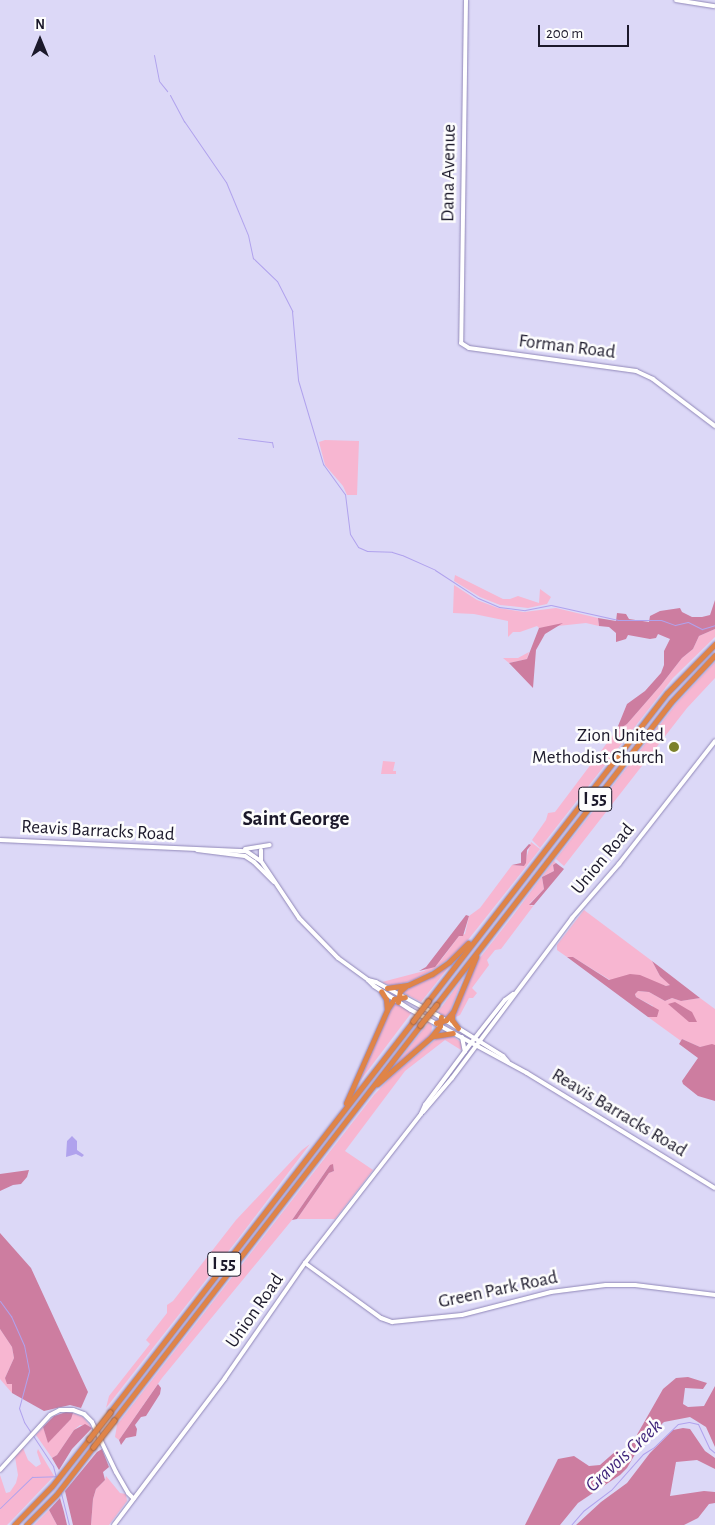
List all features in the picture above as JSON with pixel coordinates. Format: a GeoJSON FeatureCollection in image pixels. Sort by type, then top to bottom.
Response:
{"type":"FeatureCollection","features":[{"type":"Feature","properties":{"kind":"highway","name":"I 55"},"geometry":{"type":"LineString","coordinates":[[14,1525],[45,1494],[69,1465],[667,693],[715,644]]}},
{"type":"Feature","properties":{"kind":"highway","name":"I 55"},"geometry":{"type":"LineString","coordinates":[[26,1525],[48,1504],[72,1475],[671,702],[715,655]]}},
{"type":"Feature","properties":{"kind":"highway"},"geometry":{"type":"LineString","coordinates":[[387,988],[408,985],[440,969],[478,935]]}},
{"type":"Feature","properties":{"kind":"highway"},"geometry":{"type":"LineString","coordinates":[[431,1037],[455,1030],[452,1012],[480,947]]}},
{"type":"Feature","properties":{"kind":"highway"},"geometry":{"type":"LineString","coordinates":[[339,1117],[360,1077],[388,1010],[408,985]]}},
{"type":"Feature","properties":{"kind":"highway"},"geometry":{"type":"LineString","coordinates":[[381,991],[386,999],[388,1010]]}},
{"type":"Feature","properties":{"kind":"highway"},"geometry":{"type":"LineString","coordinates":[[397,998],[405,997]]}},
{"type":"Feature","properties":{"kind":"highway"},"geometry":{"type":"LineString","coordinates":[[370,1089],[431,1037],[441,1022],[452,1012]]}},
{"type":"Feature","properties":{"kind":"main road","name":"Dana Avenue"},"geometry":{"type":"LineString","coordinates":[[462,345],[460,332],[466,0]]}},
{"type":"Feature","properties":{"kind":"main road"},"geometry":{"type":"LineString","coordinates":[[676,0],[715,6]]}},
{"type":"Feature","properties":{"kind":"main road","name":"Forman Road"},"geometry":{"type":"LineString","coordinates":[[462,345],[469,348],[630,370],[648,376],[715,426]]}},
{"type":"Feature","properties":{"kind":"main road","name":"Union Road"},"geometry":{"type":"LineString","coordinates":[[114,1525],[229,1372],[305,1263],[420,1114],[471,1043],[505,1000],[513,994],[715,742]]}},
{"type":"Feature","properties":{"kind":"main road","name":"Reavis Barracks Road"},"geometry":{"type":"LineString","coordinates":[[0,840],[243,850],[255,855],[272,876],[274,882]]}},
{"type":"Feature","properties":{"kind":"main road"},"geometry":{"type":"LineString","coordinates":[[243,850],[270,844]]}},
{"type":"Feature","properties":{"kind":"main road","name":"Reavis Barracks Road"},"geometry":{"type":"LineString","coordinates":[[194,849],[246,856],[274,882],[299,918],[317,939],[346,965],[381,991],[475,1039],[508,1062]]}},
{"type":"Feature","properties":{"kind":"main road"},"geometry":{"type":"LineString","coordinates":[[260,861],[262,850]]}},
{"type":"Feature","properties":{"kind":"main road","name":"Reavis Barracks Road"},"geometry":{"type":"LineString","coordinates":[[368,980],[387,988],[397,998]]}},
{"type":"Feature","properties":{"kind":"main road","name":"Union Road"},"geometry":{"type":"LineString","coordinates":[[420,1114],[429,1107],[480,1042],[510,1002],[513,994]]}},
{"type":"Feature","properties":{"kind":"main road","name":"Reavis Barracks Road"},"geometry":{"type":"LineString","coordinates":[[405,997],[455,1030],[462,1038],[508,1062],[715,1188]]}},
{"type":"Feature","properties":{"kind":"main road"},"geometry":{"type":"LineString","coordinates":[[462,1038],[465,1052]]}},
{"type":"Feature","properties":{"kind":"main road","name":"Green Park Road"},"geometry":{"type":"LineString","coordinates":[[305,1263],[374,1313],[392,1322],[462,1315],[550,1292],[606,1285],[635,1285],[715,1295]]}},
{"type":"Feature","properties":{"kind":"main road"},"geometry":{"type":"LineString","coordinates":[[0,1470],[55,1412],[69,1409],[84,1414],[92,1422],[128,1494],[134,1499]]}},
{"type":"Feature","properties":{"kind":"shaded area"},"geometry":{"type":"Polygon","coordinates":[[[325,440],[359,441],[357,495],[347,495],[343,486],[325,465],[319,442],[325,440]]]}},
{"type":"Feature","properties":{"kind":"shaded area"},"geometry":{"type":"Polygon","coordinates":[[[455,575],[503,599],[518,596],[539,603],[540,589],[551,597],[547,604],[528,608],[500,605],[480,597],[454,581],[455,575]]]}},
{"type":"Feature","properties":{"kind":"shaded area"},"geometry":{"type":"Polygon","coordinates":[[[454,585],[477,600],[498,608],[524,612],[556,608],[598,618],[599,626],[586,623],[539,628],[537,626],[520,632],[513,632],[508,637],[508,621],[474,614],[453,613],[454,585]]]}},
{"type":"Feature","properties":{"kind":"shaded area"},"geometry":{"type":"Polygon","coordinates":[[[715,600],[715,629],[699,636],[693,649],[682,658],[627,724],[616,731],[627,704],[645,691],[661,673],[664,665],[664,651],[670,639],[658,634],[656,638],[650,639],[628,635],[626,639],[616,642],[616,633],[609,627],[599,626],[598,618],[616,621],[617,613],[626,614],[629,619],[649,622],[650,616],[660,611],[680,608],[682,612],[692,617],[702,617],[710,615],[715,600]]]}},
{"type":"Feature","properties":{"kind":"shaded area"},"geometry":{"type":"Polygon","coordinates":[[[563,623],[545,634],[536,650],[533,688],[509,663],[527,659],[539,628],[563,623]]]}},
{"type":"Feature","properties":{"kind":"shaded area"},"geometry":{"type":"Polygon","coordinates":[[[715,629],[715,637],[673,678],[540,848],[532,840],[546,820],[548,813],[555,812],[616,731],[627,724],[682,658],[693,649],[699,636],[715,629]]]}},
{"type":"Feature","properties":{"kind":"shaded area"},"geometry":{"type":"Polygon","coordinates":[[[529,652],[527,659],[509,663],[503,658],[518,658],[529,652]]]}},
{"type":"Feature","properties":{"kind":"shaded area"},"geometry":{"type":"Polygon","coordinates":[[[715,662],[715,678],[687,708],[564,866],[556,859],[677,703],[715,662]]]}},
{"type":"Feature","properties":{"kind":"shaded area"},"geometry":{"type":"Polygon","coordinates":[[[383,761],[395,762],[393,771],[396,771],[396,774],[381,774],[383,761]]]}},
{"type":"Feature","properties":{"kind":"shaded area"},"geometry":{"type":"Polygon","coordinates":[[[531,842],[540,849],[464,945],[434,969],[414,980],[392,986],[382,982],[424,971],[441,960],[459,936],[465,934],[469,916],[480,908],[512,865],[524,866],[531,842]]]}},
{"type":"Feature","properties":{"kind":"shaded area"},"geometry":{"type":"Polygon","coordinates":[[[529,844],[531,845],[527,850],[524,866],[512,865],[521,863],[521,853],[529,844]]]}},
{"type":"Feature","properties":{"kind":"shaded area"},"geometry":{"type":"Polygon","coordinates":[[[554,861],[556,863],[553,865],[554,871],[542,877],[554,861]]]}},
{"type":"Feature","properties":{"kind":"shaded area"},"geometry":{"type":"Polygon","coordinates":[[[556,863],[564,869],[534,905],[529,905],[544,889],[542,877],[554,871],[553,865],[556,863]]]}},
{"type":"Feature","properties":{"kind":"shaded area"},"geometry":{"type":"Polygon","coordinates":[[[542,877],[544,889],[530,903],[531,906],[534,905],[501,949],[495,950],[487,960],[489,965],[472,988],[477,993],[473,998],[469,998],[460,1015],[454,1018],[473,969],[542,877]]]}},
{"type":"Feature","properties":{"kind":"shaded area"},"geometry":{"type":"Polygon","coordinates":[[[584,910],[652,961],[660,976],[671,985],[666,986],[654,982],[610,980],[573,957],[567,957],[557,950],[557,945],[584,910]]]}},
{"type":"Feature","properties":{"kind":"shaded area"},"geometry":{"type":"Polygon","coordinates":[[[466,915],[469,916],[463,936],[459,936],[435,967],[419,971],[426,967],[466,915]]]}},
{"type":"Feature","properties":{"kind":"shaded area"},"geometry":{"type":"Polygon","coordinates":[[[567,957],[573,957],[609,980],[630,974],[640,975],[666,986],[670,985],[660,976],[652,961],[700,998],[681,1001],[672,998],[665,1001],[649,992],[638,991],[635,994],[636,997],[659,1010],[657,1017],[648,1017],[567,957]]]}},
{"type":"Feature","properties":{"kind":"shaded area"},"geometry":{"type":"Polygon","coordinates":[[[452,963],[421,1002],[402,992],[435,975],[452,963]]]}},
{"type":"Feature","properties":{"kind":"shaded area"},"geometry":{"type":"Polygon","coordinates":[[[463,978],[449,1014],[445,1017],[438,1012],[463,978]]]}},
{"type":"Feature","properties":{"kind":"shaded area"},"geometry":{"type":"Polygon","coordinates":[[[638,991],[649,992],[665,1001],[672,998],[681,1001],[700,998],[715,1009],[715,1045],[700,1047],[682,1039],[681,1041],[648,1017],[652,1016],[653,1006],[636,997],[635,993],[638,991]]]}},
{"type":"Feature","properties":{"kind":"shaded area"},"geometry":{"type":"Polygon","coordinates":[[[395,1002],[412,1012],[360,1081],[391,1007],[395,1002]]]}},
{"type":"Feature","properties":{"kind":"shaded area"},"geometry":{"type":"Polygon","coordinates":[[[675,1002],[692,1012],[697,1022],[689,1022],[668,1004],[675,1002]]]}},
{"type":"Feature","properties":{"kind":"shaded area"},"geometry":{"type":"Polygon","coordinates":[[[429,1022],[432,1026],[431,1035],[393,1068],[429,1022]]]}},
{"type":"Feature","properties":{"kind":"shaded area"},"geometry":{"type":"Polygon","coordinates":[[[451,1035],[462,1043],[461,1050],[445,1040],[405,1071],[345,1151],[373,1170],[335,1219],[297,1219],[329,1173],[334,1171],[333,1165],[330,1165],[292,1220],[162,1378],[119,1440],[115,1437],[117,1425],[374,1095],[391,1077],[440,1036],[451,1035]]]}},
{"type":"Feature","properties":{"kind":"shaded area"},"geometry":{"type":"Polygon","coordinates":[[[682,1039],[700,1047],[715,1045],[715,1101],[698,1096],[683,1084],[682,1081],[698,1058],[679,1044],[682,1039]]]}},
{"type":"Feature","properties":{"kind":"shaded area"},"geometry":{"type":"Polygon","coordinates":[[[72,1136],[77,1141],[77,1150],[84,1155],[82,1157],[76,1154],[66,1157],[67,1141],[72,1136]]]}},
{"type":"Feature","properties":{"kind":"shaded area"},"geometry":{"type":"Polygon","coordinates":[[[310,1144],[106,1408],[109,1396],[150,1344],[146,1340],[167,1313],[167,1305],[173,1301],[236,1220],[302,1150],[310,1144]]]}},
{"type":"Feature","properties":{"kind":"shaded area"},"geometry":{"type":"Polygon","coordinates":[[[333,1164],[334,1171],[329,1173],[297,1219],[292,1220],[330,1165],[333,1164]]]}},
{"type":"Feature","properties":{"kind":"shaded area"},"geometry":{"type":"Polygon","coordinates":[[[29,1170],[27,1177],[21,1184],[13,1185],[0,1191],[0,1174],[29,1170]]]}},
{"type":"Feature","properties":{"kind":"shaded area"},"geometry":{"type":"Polygon","coordinates":[[[0,1233],[31,1268],[88,1392],[81,1408],[70,1405],[44,1411],[12,1393],[12,1384],[7,1384],[5,1378],[14,1358],[12,1347],[0,1329],[0,1233]]]}},
{"type":"Feature","properties":{"kind":"shaded area"},"geometry":{"type":"Polygon","coordinates":[[[0,1329],[12,1347],[14,1358],[5,1378],[12,1384],[12,1393],[0,1379],[0,1329]]]}},
{"type":"Feature","properties":{"kind":"shaded area"},"geometry":{"type":"Polygon","coordinates":[[[688,1377],[707,1383],[703,1389],[685,1388],[683,1404],[688,1407],[704,1406],[715,1386],[715,1447],[706,1427],[690,1417],[664,1422],[641,1444],[627,1468],[620,1475],[578,1503],[560,1525],[525,1525],[558,1459],[574,1456],[589,1466],[600,1465],[617,1450],[626,1454],[663,1389],[676,1378],[688,1377]]]}},
{"type":"Feature","properties":{"kind":"shaded area"},"geometry":{"type":"Polygon","coordinates":[[[158,1384],[161,1388],[160,1394],[146,1416],[141,1417],[135,1425],[137,1429],[136,1436],[126,1438],[121,1445],[119,1440],[158,1384]]]}},
{"type":"Feature","properties":{"kind":"shaded area"},"geometry":{"type":"Polygon","coordinates":[[[66,1412],[73,1413],[71,1419],[48,1443],[43,1427],[54,1416],[66,1412]]]}},
{"type":"Feature","properties":{"kind":"shaded area"},"geometry":{"type":"Polygon","coordinates":[[[73,1413],[83,1417],[91,1427],[80,1425],[74,1430],[57,1455],[52,1458],[36,1435],[43,1427],[48,1442],[71,1419],[73,1413]]]}},
{"type":"Feature","properties":{"kind":"shaded area"},"geometry":{"type":"Polygon","coordinates":[[[85,1424],[92,1428],[72,1449],[59,1470],[52,1458],[57,1455],[74,1430],[85,1424]]]}},
{"type":"Feature","properties":{"kind":"shaded area"},"geometry":{"type":"Polygon","coordinates":[[[690,1429],[705,1451],[715,1458],[715,1469],[697,1460],[676,1462],[670,1496],[704,1491],[715,1492],[715,1503],[709,1504],[698,1518],[684,1525],[576,1525],[601,1502],[627,1483],[650,1453],[673,1430],[690,1429]]]}},
{"type":"Feature","properties":{"kind":"shaded area"},"geometry":{"type":"Polygon","coordinates":[[[23,1448],[28,1460],[36,1467],[41,1464],[37,1452],[38,1449],[54,1476],[7,1525],[0,1525],[0,1475],[6,1493],[10,1492],[16,1483],[18,1475],[15,1457],[23,1448]]]}},
{"type":"Feature","properties":{"kind":"shaded area"},"geometry":{"type":"Polygon","coordinates":[[[102,1449],[109,1467],[103,1472],[105,1480],[96,1489],[93,1499],[91,1525],[73,1525],[65,1491],[97,1452],[102,1449]]]}},
{"type":"Feature","properties":{"kind":"shaded area"},"geometry":{"type":"Polygon","coordinates":[[[106,1476],[120,1493],[126,1494],[127,1501],[109,1525],[91,1525],[93,1499],[96,1489],[105,1480],[106,1476]]]}},
{"type":"Feature","properties":{"kind":"shaded area"},"geometry":{"type":"Polygon","coordinates":[[[60,1498],[67,1525],[57,1525],[49,1510],[60,1498]]]}},
{"type":"Feature","properties":{"kind":"shaded area"},"geometry":{"type":"Polygon","coordinates":[[[49,1510],[57,1525],[34,1525],[49,1510]]]}},
{"type":"Feature","properties":{"kind":"waterway"},"geometry":{"type":"LineString","coordinates":[[154,55],[159,81],[167,91]]}},
{"type":"Feature","properties":{"kind":"waterway"},"geometry":{"type":"LineString","coordinates":[[170,95],[184,121],[226,182],[248,235],[253,258],[277,281],[292,311],[298,380],[323,464],[345,494],[350,534],[358,547],[367,551],[392,552],[402,555],[435,570],[478,598],[499,607],[525,610],[551,605],[618,620],[661,620],[675,625],[688,622],[702,629],[715,625]]}},
{"type":"Feature","properties":{"kind":"waterway"},"geometry":{"type":"LineString","coordinates":[[238,438],[272,442],[273,447]]}},
{"type":"Feature","properties":{"kind":"waterway","name":"Gravois Creek"},"geometry":{"type":"LineString","coordinates":[[0,1301],[11,1316],[24,1345],[29,1371],[19,1408],[24,1422],[53,1466],[56,1477]]}},
{"type":"Feature","properties":{"kind":"waterway","name":"Gravois Creek"},"geometry":{"type":"LineString","coordinates":[[571,1525],[583,1511],[611,1490],[643,1454],[654,1447],[678,1424],[689,1422],[698,1424],[709,1448],[715,1453]]}},
{"type":"Feature","properties":{"kind":"waterway"},"geometry":{"type":"LineString","coordinates":[[0,1508],[32,1477],[56,1476]]}},
{"type":"Feature","properties":{"kind":"waterway","name":"Gravois Creek"},"geometry":{"type":"LineString","coordinates":[[61,1493],[69,1525]]}},
{"type":"Feature","properties":{"kind":"place","name":"Zion United Methodist Church"},"geometry":{"type":"Point","coordinates":[674,747]}},
{"type":"Feature","properties":{"kind":"district","name":"Saint George"},"geometry":{"type":"Point","coordinates":[296,819]}}]}
